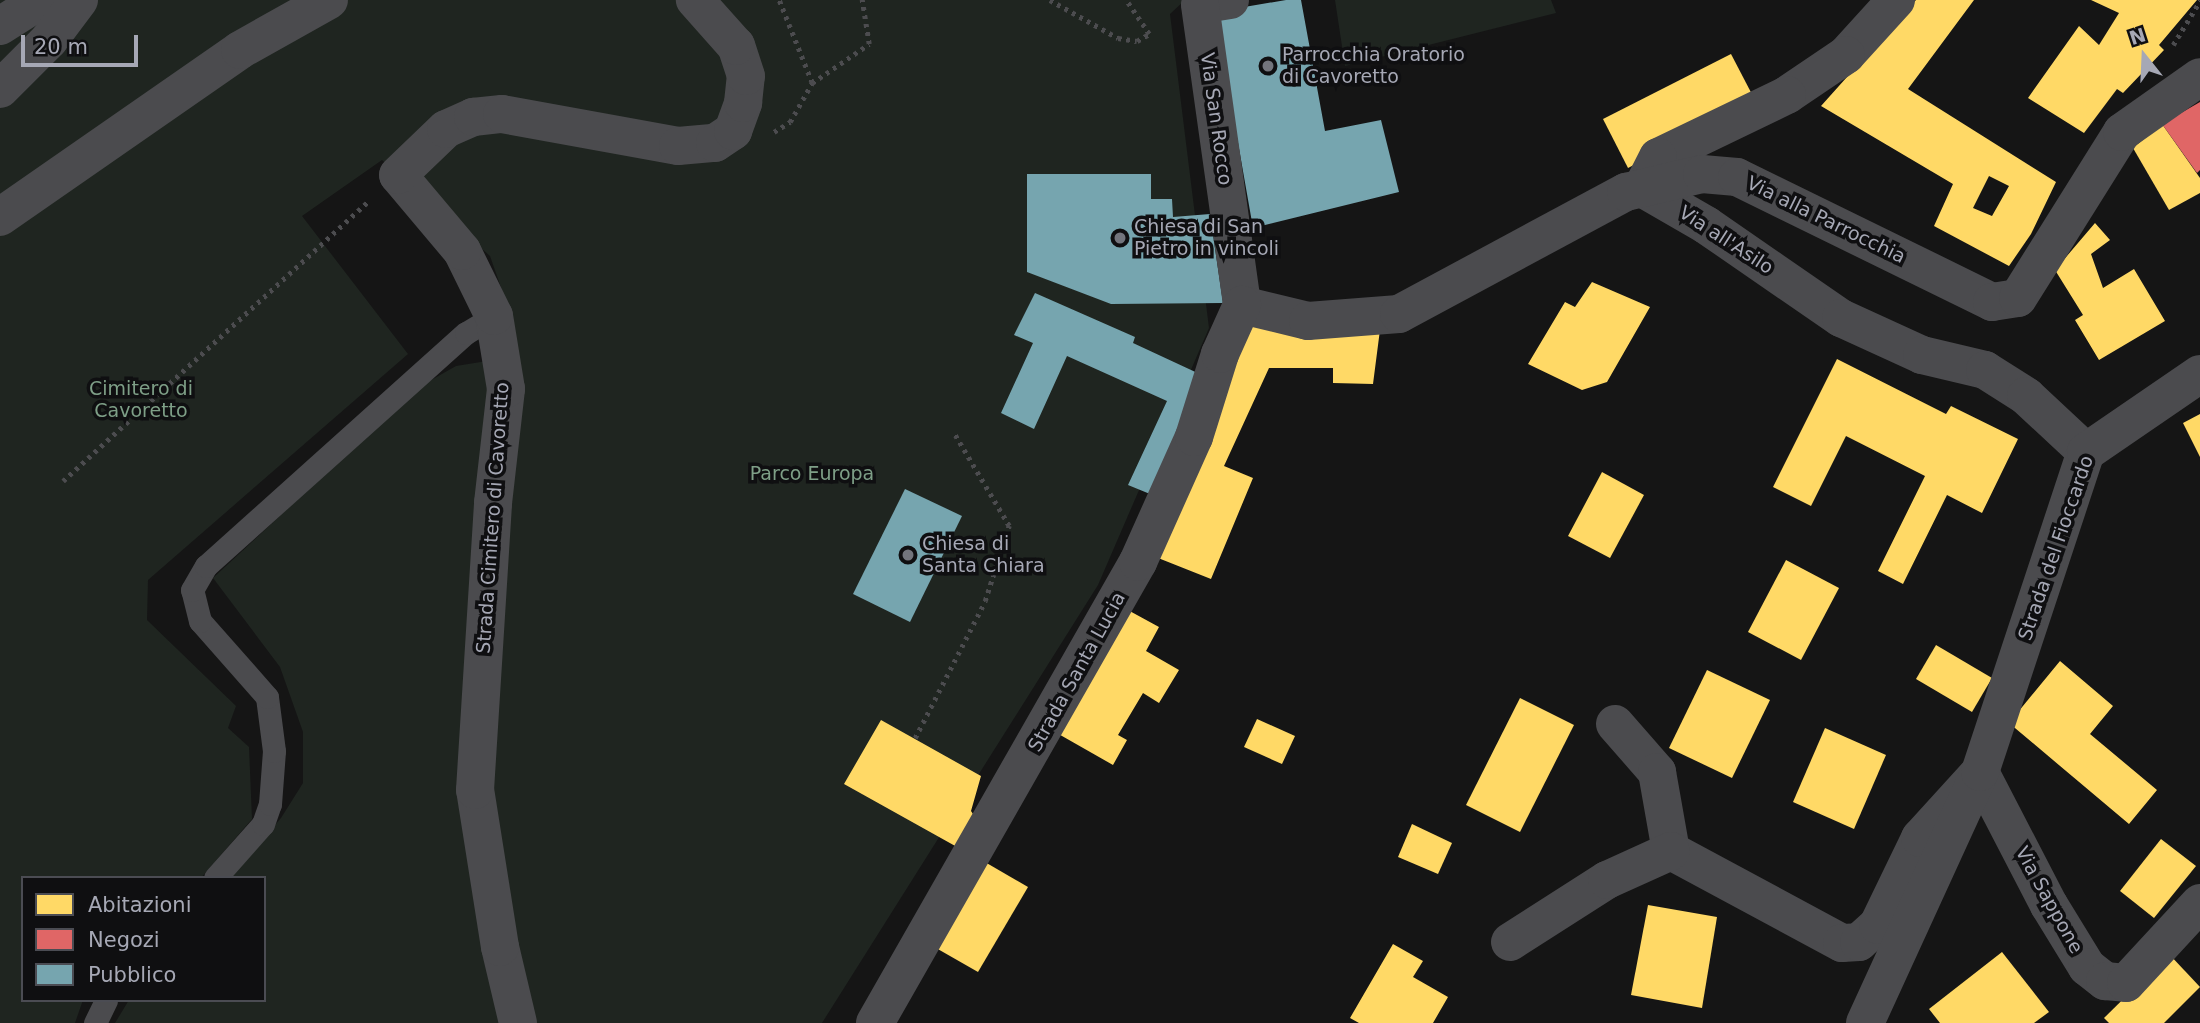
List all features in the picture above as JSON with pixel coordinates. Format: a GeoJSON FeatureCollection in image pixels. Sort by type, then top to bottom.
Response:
{"type":"FeatureCollection","features":[{"type":"Feature","properties":{"kind":"street"},"geometry":{"type":"LineString","coordinates":[[0,26],[41,0]]}},
{"type":"Feature","properties":{"kind":"street"},"geometry":{"type":"LineString","coordinates":[[0,89],[49,40],[79,0]]}},
{"type":"Feature","properties":{"kind":"street"},"geometry":{"type":"LineString","coordinates":[[0,217],[240,50],[329,0]]}},
{"type":"Feature","properties":{"kind":"street"},"geometry":{"type":"LineString","coordinates":[[398,175],[446,129],[473,117],[502,114],[678,146],[715,143],[733,131],[743,103],[746,76],[736,46],[695,0]]}},
{"type":"Feature","properties":{"kind":"street","name":"Via San Rocco"},"geometry":{"type":"LineString","coordinates":[[1230,0],[1200,5],[1242,304]]}},
{"type":"Feature","properties":{"kind":"street"},"geometry":{"type":"LineString","coordinates":[[1642,188],[1658,157],[1787,95],[1846,55],[1896,0]]}},
{"type":"Feature","properties":{"kind":"street","name":"Via alla Parrocchia"},"geometry":{"type":"LineString","coordinates":[[1242,304],[1308,321],[1399,314],[1626,192],[1702,174],[1737,177],[1992,302],[2018,298],[2122,132],[2200,77]]}},
{"type":"Feature","properties":{"kind":"street","name":"Strada Cimitero di Cavoretto"},"geometry":{"type":"LineString","coordinates":[[398,175],[462,251],[494,316],[506,388],[493,503],[475,790],[500,947],[518,1023]]}},
{"type":"Feature","properties":{"kind":"street","name":"Via all'Asilo"},"geometry":{"type":"LineString","coordinates":[[1642,188],[1706,225],[1841,318],[1922,355],[1985,370],[2026,396],[2086,452]]}},
{"type":"Feature","properties":{"kind":"street","name":"Strada Santa Lucia"},"geometry":{"type":"LineString","coordinates":[[876,1023],[1138,562],[1194,437],[1220,354],[1242,304]]}},
{"type":"Feature","properties":{"kind":"street","name":"Strada del Fioccardo"},"geometry":{"type":"LineString","coordinates":[[1865,1023],[1980,772],[2086,452],[2200,374]]}},
{"type":"Feature","properties":{"kind":"street"},"geometry":{"type":"LineString","coordinates":[[1510,942],[1607,880],[1671,851],[1657,772],[1615,724]]}},
{"type":"Feature","properties":{"kind":"street","name":"Strada del Fioccardo"},"geometry":{"type":"LineString","coordinates":[[1671,851],[1842,943],[1859,942],[1878,925],[1920,838],[1980,772]]}},
{"type":"Feature","properties":{"kind":"street","name":"Via Sappone"},"geometry":{"type":"LineString","coordinates":[[1980,772],[2049,905],[2087,967],[2105,981],[2126,983],[2200,903]]}},
{"type":"Feature","properties":{"kind":"lane"},"geometry":{"type":"LineString","coordinates":[[217,876],[263,824],[270,804],[274,751],[267,697],[201,621],[192,590],[206,566],[466,333],[494,316]]}},
{"type":"Feature","properties":{"kind":"lane"},"geometry":{"type":"LineString","coordinates":[[95,1023],[105,1002]]}},
{"type":"Feature","properties":{"kind":"path"},"geometry":{"type":"LineString","coordinates":[[811,83],[869,44],[862,0]]}},
{"type":"Feature","properties":{"kind":"path"},"geometry":{"type":"LineString","coordinates":[[1050,0],[1118,38],[1137,41],[1149,34],[1126,0]]}},
{"type":"Feature","properties":{"kind":"path"},"geometry":{"type":"LineString","coordinates":[[63,481],[398,175]]}},
{"type":"Feature","properties":{"kind":"path"},"geometry":{"type":"LineString","coordinates":[[915,738],[985,601],[1009,526],[955,435]]}},
{"type":"Feature","properties":{"kind":"green space"},"geometry":{"type":"Polygon","coordinates":[[[0,0],[1185,0],[1170,14],[1209,328],[1098,585],[822,1023],[115,1023],[128,1002],[266,1002],[266,876],[232,876],[281,818],[303,783],[303,732],[280,667],[213,578],[419,387],[456,366],[512,357],[511,316],[490,256],[382,160],[302,216],[408,354],[148,580],[147,620],[236,706],[228,728],[249,747],[252,819],[203,876],[21,876],[21,1002],[82,1002],[75,1023],[0,1023],[0,0]]]}},
{"type":"Feature","properties":{"kind":"green space"},"geometry":{"type":"Polygon","coordinates":[[[1335,0],[1551,0],[1556,13],[1345,66],[1335,0]]]}},
{"type":"Feature","properties":{"kind":"building: Abitazioni"},"geometry":{"type":"Polygon","coordinates":[[[1916,0],[1974,0],[1908,89],[2056,182],[2031,234],[2009,266],[1934,226],[1953,184],[1821,106],[1916,0]],[[1989,176],[1973,208],[1992,216],[2009,186],[1989,176]]]}},
{"type":"Feature","properties":{"kind":"building: Abitazioni"},"geometry":{"type":"Polygon","coordinates":[[[2091,0],[2197,0],[2159,45],[2164,50],[2123,93],[2117,89],[2084,133],[2028,98],[2079,26],[2099,45],[2119,13],[2091,0]]]}},
{"type":"Feature","properties":{"kind":"building: Abitazioni"},"geometry":{"type":"Polygon","coordinates":[[[1731,54],[1756,102],[1628,168],[1603,119],[1731,54]]]}},
{"type":"Feature","properties":{"kind":"building: Abitazioni"},"geometry":{"type":"Polygon","coordinates":[[[2162,124],[2200,178],[2200,193],[2169,210],[2133,148],[2162,124]]]}},
{"type":"Feature","properties":{"kind":"building: Abitazioni"},"geometry":{"type":"Polygon","coordinates":[[[2095,223],[2110,240],[2091,254],[2103,288],[2134,269],[2165,321],[2099,360],[2075,320],[2083,315],[2055,270],[2095,223]]]}},
{"type":"Feature","properties":{"kind":"building: Abitazioni"},"geometry":{"type":"Polygon","coordinates":[[[1592,282],[1650,307],[1607,382],[1582,390],[1528,364],[1565,302],[1575,307],[1592,282]]]}},
{"type":"Feature","properties":{"kind":"building: Abitazioni"},"geometry":{"type":"Polygon","coordinates":[[[1381,322],[1373,384],[1333,383],[1333,368],[1269,368],[1224,466],[1253,478],[1211,579],[1148,554],[1238,326],[1381,322]]]}},
{"type":"Feature","properties":{"kind":"building: Abitazioni"},"geometry":{"type":"Polygon","coordinates":[[[1837,359],[1946,414],[1951,406],[2018,439],[1982,513],[1947,495],[1903,584],[1878,571],[1925,476],[1846,436],[1811,506],[1773,487],[1837,359]]]}},
{"type":"Feature","properties":{"kind":"building: Abitazioni"},"geometry":{"type":"Polygon","coordinates":[[[2200,414],[2200,457],[2183,423],[2200,414]]]}},
{"type":"Feature","properties":{"kind":"building: Abitazioni"},"geometry":{"type":"Polygon","coordinates":[[[1602,472],[1644,495],[1610,558],[1568,536],[1602,472]]]}},
{"type":"Feature","properties":{"kind":"building: Abitazioni"},"geometry":{"type":"Polygon","coordinates":[[[1786,560],[1839,588],[1801,660],[1748,632],[1786,560]]]}},
{"type":"Feature","properties":{"kind":"building: Abitazioni"},"geometry":{"type":"Polygon","coordinates":[[[1126,609],[1159,627],[1146,651],[1179,670],[1159,703],[1143,693],[1118,735],[1127,740],[1113,765],[1055,732],[1126,609]]]}},
{"type":"Feature","properties":{"kind":"building: Abitazioni"},"geometry":{"type":"Polygon","coordinates":[[[1936,645],[1992,678],[1972,712],[1916,679],[1936,645]]]}},
{"type":"Feature","properties":{"kind":"building: Abitazioni"},"geometry":{"type":"Polygon","coordinates":[[[2060,661],[2113,706],[2090,734],[2157,790],[2129,824],[2009,723],[2060,661]]]}},
{"type":"Feature","properties":{"kind":"building: Abitazioni"},"geometry":{"type":"Polygon","coordinates":[[[1707,670],[1770,700],[1732,778],[1669,748],[1707,670]]]}},
{"type":"Feature","properties":{"kind":"building: Abitazioni"},"geometry":{"type":"Polygon","coordinates":[[[1520,698],[1574,725],[1520,832],[1466,805],[1520,698]]]}},
{"type":"Feature","properties":{"kind":"building: Abitazioni"},"geometry":{"type":"Polygon","coordinates":[[[1257,719],[1295,736],[1282,764],[1244,747],[1257,719]]]}},
{"type":"Feature","properties":{"kind":"building: Abitazioni"},"geometry":{"type":"Polygon","coordinates":[[[881,720],[981,776],[971,811],[975,817],[957,847],[844,784],[881,720]]]}},
{"type":"Feature","properties":{"kind":"building: Abitazioni"},"geometry":{"type":"Polygon","coordinates":[[[1825,728],[1886,755],[1854,829],[1793,802],[1825,728]]]}},
{"type":"Feature","properties":{"kind":"building: Abitazioni"},"geometry":{"type":"Polygon","coordinates":[[[1412,824],[1452,843],[1438,874],[1398,857],[1412,824]]]}},
{"type":"Feature","properties":{"kind":"building: Abitazioni"},"geometry":{"type":"Polygon","coordinates":[[[2161,839],[2196,866],[2154,918],[2120,891],[2161,839]]]}},
{"type":"Feature","properties":{"kind":"building: Abitazioni"},"geometry":{"type":"Polygon","coordinates":[[[978,858],[1028,887],[978,972],[929,944],[978,858]]]}},
{"type":"Feature","properties":{"kind":"building: Abitazioni"},"geometry":{"type":"Polygon","coordinates":[[[1648,905],[1717,917],[1702,1008],[1631,995],[1648,905]]]}},
{"type":"Feature","properties":{"kind":"building: Abitazioni"},"geometry":{"type":"Polygon","coordinates":[[[1393,944],[1423,961],[1413,977],[1448,997],[1433,1023],[1359,1023],[1350,1018],[1393,944]]]}},
{"type":"Feature","properties":{"kind":"building: Abitazioni"},"geometry":{"type":"Polygon","coordinates":[[[2002,952],[2049,1012],[2034,1023],[1940,1023],[1929,1009],[2002,952]]]}},
{"type":"Feature","properties":{"kind":"building: Abitazioni"},"geometry":{"type":"Polygon","coordinates":[[[2169,954],[2200,987],[2164,1023],[2109,1023],[2104,1018],[2169,954]]]}},
{"type":"Feature","properties":{"kind":"building: Negozi"},"geometry":{"type":"Polygon","coordinates":[[[2200,102],[2200,170],[2197,173],[2162,124],[2200,102]]]}},
{"type":"Feature","properties":{"kind":"building: Pubblico","name":"Parrocchia Oratorio di Cavoretto"},"geometry":{"type":"Polygon","coordinates":[[[1301,0],[1325,131],[1381,120],[1399,192],[1253,228],[1215,12],[1301,0]]]}},
{"type":"Feature","properties":{"kind":"building: Pubblico","name":"Chiesa di San Pietro in vincoli"},"geometry":{"type":"Polygon","coordinates":[[[1027,174],[1151,174],[1151,199],[1172,199],[1173,217],[1210,214],[1223,303],[1111,304],[1027,272],[1027,174]]]}},
{"type":"Feature","properties":{"kind":"building: Pubblico"},"geometry":{"type":"Polygon","coordinates":[[[1035,293],[1135,337],[1133,343],[1204,376],[1150,494],[1128,485],[1167,401],[1067,356],[1034,429],[1001,413],[1033,343],[1014,335],[1035,293]]]}},
{"type":"Feature","properties":{"kind":"building: Pubblico","name":"Chiesa di Santa Chiara"},"geometry":{"type":"Polygon","coordinates":[[[905,489],[962,516],[910,622],[853,594],[905,489]]]}},
{"type":"Feature","properties":{"kind":"place","name":"Parrocchia Oratorio di Cavoretto"},"geometry":{"type":"Point","coordinates":[1268,66]}},
{"type":"Feature","properties":{"kind":"place","name":"Chiesa di San Pietro in vincoli"},"geometry":{"type":"Point","coordinates":[1120,238]}},
{"type":"Feature","properties":{"kind":"place","name":"Chiesa di Santa Chiara"},"geometry":{"type":"Point","coordinates":[908,555]}},
{"type":"Feature","properties":{"kind":"park label","name":"Cimitero di Cavoretto"},"geometry":{"type":"Point","coordinates":[141,400]}},
{"type":"Feature","properties":{"kind":"park label","name":"Parco Europa"},"geometry":{"type":"Point","coordinates":[812,474]}}]}
